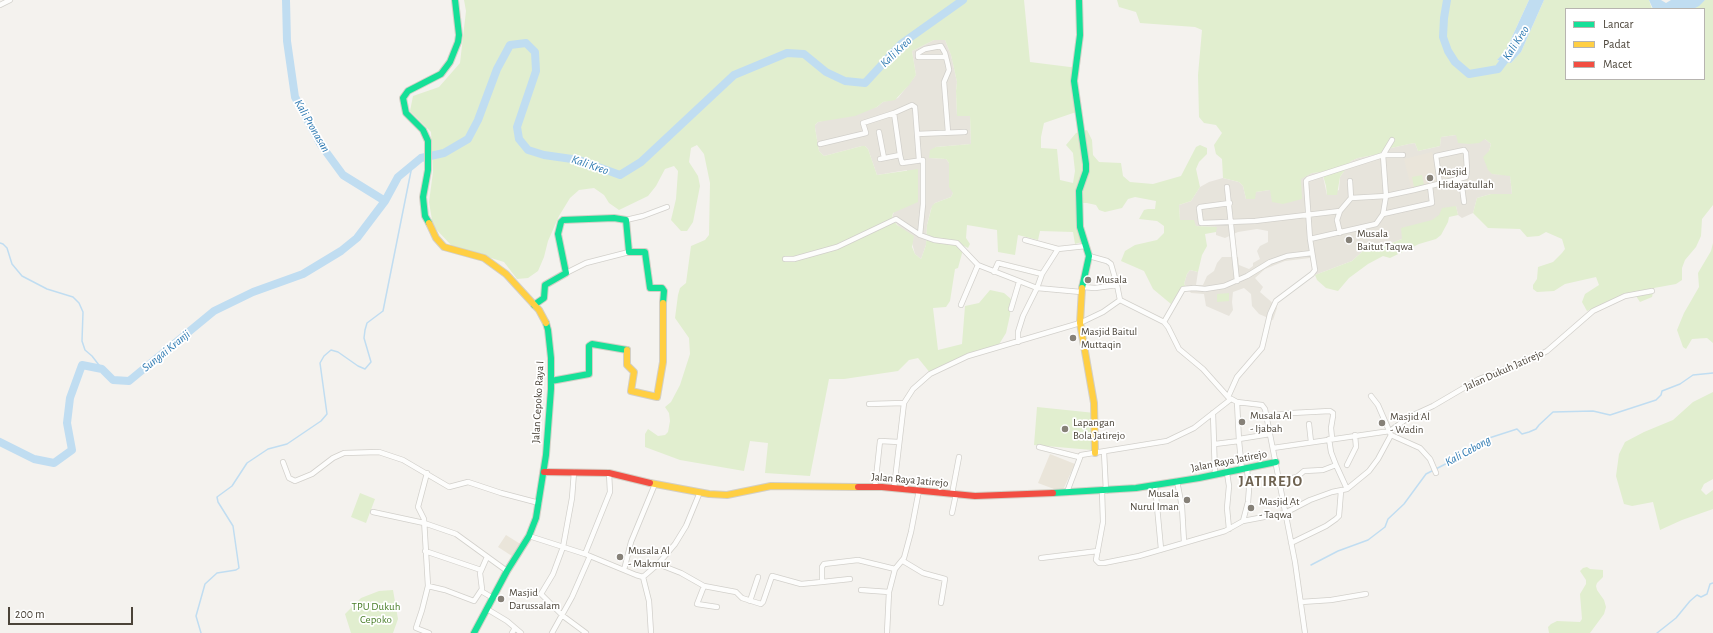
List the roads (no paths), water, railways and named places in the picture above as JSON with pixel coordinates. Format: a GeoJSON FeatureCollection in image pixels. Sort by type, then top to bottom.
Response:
{"type":"FeatureCollection","features":[{"type":"Feature","properties":{"kind":"street"},"geometry":{"type":"LineString","coordinates":[[0,5],[10,0]]}},
{"type":"Feature","properties":{"kind":"street","name":"Jalan Cepoko Raya I"},"geometry":{"type":"LineString","coordinates":[[454,0],[459,26],[459,35],[458,42],[450,62],[441,74],[408,91],[403,103],[406,113],[423,130],[428,141],[428,170],[423,197],[423,208],[429,225],[440,244],[449,250],[476,255],[491,262],[506,274],[534,305],[544,319],[548,330],[551,381],[544,472],[540,503],[529,536],[507,571],[474,633]]}},
{"type":"Feature","properties":{"kind":"street"},"geometry":{"type":"LineString","coordinates":[[1079,0],[1080,29],[1074,94],[1086,164],[1086,171],[1079,191],[1080,227],[1089,256],[1081,289],[1080,323],[1094,403],[1095,453]]}},
{"type":"Feature","properties":{"kind":"street"},"geometry":{"type":"LineString","coordinates":[[946,57],[923,58],[918,57],[918,53],[925,49],[941,46],[946,57],[949,70],[944,82],[948,132]]}},
{"type":"Feature","properties":{"kind":"street"},"geometry":{"type":"LineString","coordinates":[[820,144],[866,133],[863,123],[894,113],[912,105],[915,107],[919,160]]}},
{"type":"Feature","properties":{"kind":"street"},"geometry":{"type":"LineString","coordinates":[[894,113],[902,163],[924,160],[923,204],[920,235]]}},
{"type":"Feature","properties":{"kind":"street"},"geometry":{"type":"LineString","coordinates":[[880,132],[882,159],[900,155]]}},
{"type":"Feature","properties":{"kind":"street"},"geometry":{"type":"LineString","coordinates":[[917,134],[965,132]]}},
{"type":"Feature","properties":{"kind":"street"},"geometry":{"type":"LineString","coordinates":[[1310,238],[1340,233],[1376,224],[1383,214],[1386,196],[1383,155],[1392,140]]}},
{"type":"Feature","properties":{"kind":"street"},"geometry":{"type":"LineString","coordinates":[[1351,198],[1386,196],[1440,184],[1466,177],[1468,173],[1466,154],[1463,149],[1436,156],[1440,184]]}},
{"type":"Feature","properties":{"kind":"street"},"geometry":{"type":"LineString","coordinates":[[1067,492],[1079,457],[1083,454],[1104,452],[1167,440],[1194,428],[1230,398],[1237,377],[1262,348],[1270,314],[1276,301],[1315,270],[1308,215],[1306,184],[1308,179],[1383,155],[1403,155]]}},
{"type":"Feature","properties":{"kind":"street"},"geometry":{"type":"LineString","coordinates":[[1458,179],[1462,187],[1464,202]]}},
{"type":"Feature","properties":{"kind":"street"},"geometry":{"type":"LineString","coordinates":[[1340,233],[1337,220],[1340,211],[1351,198],[1350,181]]}},
{"type":"Feature","properties":{"kind":"street"},"geometry":{"type":"LineString","coordinates":[[1383,214],[1432,203],[1430,186]]}},
{"type":"Feature","properties":{"kind":"street"},"geometry":{"type":"LineString","coordinates":[[1227,187],[1230,203],[1230,222],[1236,257],[1237,281]]}},
{"type":"Feature","properties":{"kind":"street"},"geometry":{"type":"LineString","coordinates":[[1230,203],[1199,208],[1201,224],[1255,221],[1340,211]]}},
{"type":"Feature","properties":{"kind":"street"},"geometry":{"type":"LineString","coordinates":[[566,273],[558,234],[561,222],[563,220],[614,218],[626,220],[643,216],[667,207]]}},
{"type":"Feature","properties":{"kind":"street"},"geometry":{"type":"LineString","coordinates":[[785,260],[794,259],[837,247],[896,219],[920,235],[939,241],[957,242],[978,265],[1037,288],[1081,289],[1117,285]]}},
{"type":"Feature","properties":{"kind":"street"},"geometry":{"type":"LineString","coordinates":[[626,220],[629,252]]}},
{"type":"Feature","properties":{"kind":"street"},"geometry":{"type":"LineString","coordinates":[[1024,240],[1058,249],[1086,246]]}},
{"type":"Feature","properties":{"kind":"street"},"geometry":{"type":"LineString","coordinates":[[1018,342],[1018,332],[1023,316],[1037,288],[1042,274],[1058,249]]}},
{"type":"Feature","properties":{"kind":"street"},"geometry":{"type":"LineString","coordinates":[[534,305],[544,298],[544,285],[586,264],[629,252],[645,252],[650,288],[663,288],[664,291],[662,323],[663,362],[658,396],[656,397],[631,390],[634,372],[627,365],[627,350],[592,344],[588,346],[589,374],[551,381]]}},
{"type":"Feature","properties":{"kind":"street"},"geometry":{"type":"LineString","coordinates":[[1164,322],[1183,289],[1205,289],[1224,286],[1237,281],[1270,262],[1287,256],[1312,253]]}},
{"type":"Feature","properties":{"kind":"street"},"geometry":{"type":"LineString","coordinates":[[1089,256],[1107,260],[1111,264],[1120,300]]}},
{"type":"Feature","properties":{"kind":"street"},"geometry":{"type":"LineString","coordinates":[[994,272],[998,262],[1042,274]]}},
{"type":"Feature","properties":{"kind":"street"},"geometry":{"type":"LineString","coordinates":[[961,305],[978,265]]}},
{"type":"Feature","properties":{"kind":"street"},"geometry":{"type":"LineString","coordinates":[[1011,309],[1019,282]]}},
{"type":"Feature","properties":{"kind":"street","name":"Jalan Dukuh Jatirejo"},"geometry":{"type":"LineString","coordinates":[[1098,551],[1096,560],[1099,563],[1104,564],[1139,556],[1229,529],[1243,521],[1285,513],[1310,500],[1332,492],[1347,489],[1369,471],[1378,459],[1391,433],[1410,417],[1479,380],[1548,351],[1593,312],[1625,296],[1652,291]]}},
{"type":"Feature","properties":{"kind":"street"},"geometry":{"type":"LineString","coordinates":[[1120,300],[1164,322],[1168,327],[1178,349],[1203,369],[1230,398],[1237,402],[1262,406],[1265,409],[1295,564],[1305,633]]}},
{"type":"Feature","properties":{"kind":"street"},"geometry":{"type":"LineString","coordinates":[[894,488],[904,403],[913,389],[930,374],[968,356],[1080,323],[1102,312],[1120,300]]}},
{"type":"Feature","properties":{"kind":"street"},"geometry":{"type":"LineString","coordinates":[[1371,396],[1378,405],[1391,433],[1420,448],[1426,453],[1435,470]]}},
{"type":"Feature","properties":{"kind":"street"},"geometry":{"type":"LineString","coordinates":[[1237,402],[1239,440],[1249,489],[1248,502],[1243,521]]}},
{"type":"Feature","properties":{"kind":"street"},"geometry":{"type":"LineString","coordinates":[[869,404],[904,403]]}},
{"type":"Feature","properties":{"kind":"street"},"geometry":{"type":"LineString","coordinates":[[1267,416],[1292,412],[1330,411],[1333,413],[1330,439],[1331,452],[1347,489]]}},
{"type":"Feature","properties":{"kind":"street"},"geometry":{"type":"LineString","coordinates":[[1213,413],[1215,475]]}},
{"type":"Feature","properties":{"kind":"street"},"geometry":{"type":"LineString","coordinates":[[1309,424],[1311,442]]}},
{"type":"Feature","properties":{"kind":"street","name":"Jalan Dukuh Jatirejo"},"geometry":{"type":"LineString","coordinates":[[1273,448],[1330,439],[1391,433]]}},
{"type":"Feature","properties":{"kind":"street"},"geometry":{"type":"LineString","coordinates":[[1215,444],[1270,434]]}},
{"type":"Feature","properties":{"kind":"street"},"geometry":{"type":"LineString","coordinates":[[1347,465],[1355,450],[1355,436]]}},
{"type":"Feature","properties":{"kind":"street"},"geometry":{"type":"LineString","coordinates":[[875,487],[880,441],[899,442]]}},
{"type":"Feature","properties":{"kind":"street"},"geometry":{"type":"LineString","coordinates":[[1039,447],[1079,457]]}},
{"type":"Feature","properties":{"kind":"street"},"geometry":{"type":"LineString","coordinates":[[1041,558],[1098,551],[1103,522],[1104,452]]}},
{"type":"Feature","properties":{"kind":"street"},"geometry":{"type":"LineString","coordinates":[[283,462],[289,478],[295,481],[312,474],[333,458],[344,453],[384,453],[400,458],[449,487],[463,482],[468,482],[501,494],[540,503]]}},
{"type":"Feature","properties":{"kind":"street"},"geometry":{"type":"LineString","coordinates":[[952,513],[958,457]]}},
{"type":"Feature","properties":{"kind":"street","name":"Jalan Raya Jatirejo"},"geometry":{"type":"LineString","coordinates":[[544,472],[609,473],[655,484],[727,495],[771,486],[875,487],[954,494],[1002,496],[1104,491],[1155,485],[1227,473],[1276,462]]}},
{"type":"Feature","properties":{"kind":"street"},"geometry":{"type":"LineString","coordinates":[[1279,481],[1297,477],[1304,471],[1323,470],[1336,465]]}},
{"type":"Feature","properties":{"kind":"street"},"geometry":{"type":"LineString","coordinates":[[574,472],[572,498],[563,547],[553,574],[541,594],[562,616],[586,633]]}},
{"type":"Feature","properties":{"kind":"street"},"geometry":{"type":"LineString","coordinates":[[427,473],[418,504],[424,523],[428,586],[416,628],[429,633]]}},
{"type":"Feature","properties":{"kind":"street"},"geometry":{"type":"LineString","coordinates":[[552,633],[562,616],[588,555],[610,492],[609,473]]}},
{"type":"Feature","properties":{"kind":"street"},"geometry":{"type":"LineString","coordinates":[[1227,473],[1229,486],[1227,508],[1229,529]]}},
{"type":"Feature","properties":{"kind":"street"},"geometry":{"type":"LineString","coordinates":[[1177,481],[1181,502],[1184,542]]}},
{"type":"Feature","properties":{"kind":"street"},"geometry":{"type":"LineString","coordinates":[[624,570],[631,542],[655,484]]}},
{"type":"Feature","properties":{"kind":"street"},"geometry":{"type":"LineString","coordinates":[[1155,485],[1161,549]]}},
{"type":"Feature","properties":{"kind":"street"},"geometry":{"type":"LineString","coordinates":[[887,633],[889,592],[895,570],[903,561],[911,532],[919,490]]}},
{"type":"Feature","properties":{"kind":"street"},"geometry":{"type":"LineString","coordinates":[[1291,543],[1326,526],[1339,516],[1341,491]]}},
{"type":"Feature","properties":{"kind":"street"},"geometry":{"type":"LineString","coordinates":[[643,576],[658,564],[681,536],[700,492]]}},
{"type":"Feature","properties":{"kind":"street"},"geometry":{"type":"LineString","coordinates":[[373,512],[424,523],[456,534],[507,571]]}},
{"type":"Feature","properties":{"kind":"street"},"geometry":{"type":"LineString","coordinates":[[529,536],[588,555],[643,576]]}},
{"type":"Feature","properties":{"kind":"street"},"geometry":{"type":"LineString","coordinates":[[425,551],[481,570]]}},
{"type":"Feature","properties":{"kind":"street"},"geometry":{"type":"LineString","coordinates":[[428,586],[445,590],[473,602],[481,592],[481,570],[487,557]]}},
{"type":"Feature","properties":{"kind":"street"},"geometry":{"type":"LineString","coordinates":[[822,582],[822,567],[824,564],[858,560],[895,570]]}},
{"type":"Feature","properties":{"kind":"street"},"geometry":{"type":"LineString","coordinates":[[903,561],[923,573],[945,579],[941,603]]}},
{"type":"Feature","properties":{"kind":"street"},"geometry":{"type":"LineString","coordinates":[[658,564],[681,573],[704,586],[736,592],[742,598],[762,604],[772,576],[800,584],[850,579]]}},
{"type":"Feature","properties":{"kind":"street"},"geometry":{"type":"LineString","coordinates":[[643,576],[649,601],[651,633]]}},
{"type":"Feature","properties":{"kind":"street"},"geometry":{"type":"LineString","coordinates":[[750,601],[758,577]]}},
{"type":"Feature","properties":{"kind":"street"},"geometry":{"type":"LineString","coordinates":[[704,586],[697,604],[717,607]]}},
{"type":"Feature","properties":{"kind":"street"},"geometry":{"type":"LineString","coordinates":[[861,590],[889,592]]}},
{"type":"Feature","properties":{"kind":"street"},"geometry":{"type":"LineString","coordinates":[[481,592],[493,598]]}},
{"type":"Feature","properties":{"kind":"street"},"geometry":{"type":"LineString","coordinates":[[1301,602],[1331,600],[1366,594]]}},
{"type":"Feature","properties":{"kind":"street"},"geometry":{"type":"LineString","coordinates":[[487,609],[521,633]]}},
{"type":"Feature","properties":{"kind":"street"},"geometry":{"type":"LineString","coordinates":[[512,633],[515,628]]}},
{"type":"Feature","properties":{"kind":"water"},"geometry":{"type":"Polygon","coordinates":[[[1529,0],[1544,0],[1521,52],[1511,63],[1497,60],[1506,50],[1529,0]]]}},
{"type":"Feature","properties":{"kind":"water"},"geometry":{"type":"Polygon","coordinates":[[[1649,0],[1661,0],[1666,3],[1671,0],[1705,0],[1695,8],[1653,8],[1649,0]]]}},
{"type":"Feature","properties":{"kind":"waterway","name":"Kali Pronasan"},"geometry":{"type":"LineString","coordinates":[[286,0],[287,41],[295,97],[321,145],[343,175],[385,201]]}},
{"type":"Feature","properties":{"kind":"waterway","name":"Kali Kreo"},"geometry":{"type":"LineString","coordinates":[[0,442],[34,459],[54,463],[72,450],[67,423],[70,398],[82,365],[102,369],[113,380],[129,381],[214,311],[253,292],[303,274],[341,251],[357,238],[385,201],[398,177],[421,158],[444,153],[468,139],[478,120],[497,69],[510,45],[526,43],[535,52],[536,71],[517,127],[519,139],[528,150],[544,155],[579,160],[620,175],[641,162],[734,75],[787,53],[804,54],[826,72],[845,81],[865,83],[901,44],[963,0]]}},
{"type":"Feature","properties":{"kind":"waterway","name":"Kali Kreo"},"geometry":{"type":"LineString","coordinates":[[1447,0],[1443,37],[1448,51],[1455,62],[1469,74],[1498,69],[1510,53]]}},
{"type":"Feature","properties":{"kind":"waterway"},"geometry":{"type":"LineString","coordinates":[[201,633],[196,616],[205,584],[217,573],[236,570],[239,568],[233,526],[218,502],[217,497],[232,486],[247,463],[268,449],[287,444],[321,421],[327,414],[320,363],[324,356],[331,350],[338,352],[365,369],[371,362],[364,338],[365,330],[367,323],[383,311],[412,166]]}},
{"type":"Feature","properties":{"kind":"waterway"},"geometry":{"type":"LineString","coordinates":[[0,243],[7,248],[12,264],[22,276],[47,289],[73,297],[79,303],[83,312],[82,341],[85,350],[92,356],[102,369]]}},
{"type":"Feature","properties":{"kind":"waterway","name":"Kali Cebong"},"geometry":{"type":"LineString","coordinates":[[1311,565],[1338,551],[1368,540],[1385,527],[1388,519],[1404,504],[1426,474],[1465,454],[1486,439],[1517,429],[1522,434],[1529,432],[1536,429],[1553,412],[1593,411],[1610,415],[1656,400],[1661,395],[1662,391],[1680,384],[1693,375],[1713,373]]}},
{"type":"Feature","properties":{"kind":"waterway"},"geometry":{"type":"LineString","coordinates":[[1657,633],[1676,618],[1697,595],[1701,597],[1707,594],[1710,584],[1713,583]]}},
{"type":"Feature","properties":{"kind":"place","name":"Masjid Hidayatullah"},"geometry":{"type":"Point","coordinates":[1430,178]}},
{"type":"Feature","properties":{"kind":"place","name":"Musala Baitut Taqwa"},"geometry":{"type":"Point","coordinates":[1349,240]}},
{"type":"Feature","properties":{"kind":"place","name":"Musala"},"geometry":{"type":"Point","coordinates":[1088,280]}},
{"type":"Feature","properties":{"kind":"place","name":"Masjid Baitul Muttaqin"},"geometry":{"type":"Point","coordinates":[1073,338]}},
{"type":"Feature","properties":{"kind":"place","name":"Musala Al - Ijabah"},"geometry":{"type":"Point","coordinates":[1242,422]}},
{"type":"Feature","properties":{"kind":"place","name":"Masjid Al - Wadin"},"geometry":{"type":"Point","coordinates":[1382,423]}},
{"type":"Feature","properties":{"kind":"place","name":"Lapangan Bola Jatirejo"},"geometry":{"type":"Point","coordinates":[1065,429]}},
{"type":"Feature","properties":{"kind":"place","name":"Musala Nurul Iman"},"geometry":{"type":"Point","coordinates":[1187,500]}},
{"type":"Feature","properties":{"kind":"place","name":"Masjid At - Taqwa"},"geometry":{"type":"Point","coordinates":[1251,508]}},
{"type":"Feature","properties":{"kind":"place","name":"Musala Al - Makmur"},"geometry":{"type":"Point","coordinates":[620,557]}},
{"type":"Feature","properties":{"kind":"place","name":"Masjid Darussalam"},"geometry":{"type":"Point","coordinates":[501,599]}},
{"type":"Feature","properties":{"kind":"district","name":"JATIREJO"},"geometry":{"type":"Point","coordinates":[1271,481]}},
{"type":"Feature","properties":{"kind":"water label","name":"Sungai Kranji"},"geometry":{"type":"Point","coordinates":[166,351]}},
{"type":"Feature","properties":{"kind":"park label","name":"TPU Dukuh Cepoko"},"geometry":{"type":"Point","coordinates":[376,613]}}]}
